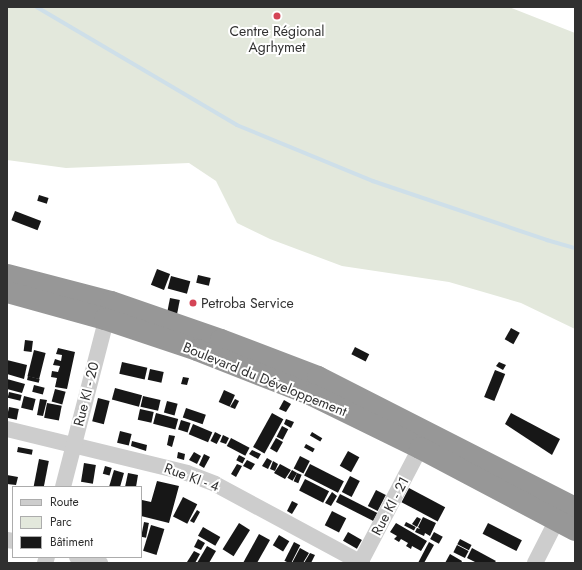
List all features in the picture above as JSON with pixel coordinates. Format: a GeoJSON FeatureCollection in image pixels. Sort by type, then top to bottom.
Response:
{"type":"FeatureCollection","features":[{"type":"Feature","properties":{"kind":"highway","name":"Boulevard du Développement"},"geometry":{"type":"LineString","coordinates":[[7,275],[200,342],[318,377],[568,516]]}},
{"type":"Feature","properties":{"kind":"highway","name":"Boulevard du Développement"},"geometry":{"type":"LineString","coordinates":[[7,292],[108,311]]}},
{"type":"Feature","properties":{"kind":"highway","name":"Boulevard du Développement"},"geometry":{"type":"LineString","coordinates":[[200,342],[420,448],[568,516]]}},
{"type":"Feature","properties":{"kind":"street","name":"Rue KI - 20"},"geometry":{"type":"LineString","coordinates":[[63,486],[108,311]]}},
{"type":"Feature","properties":{"kind":"street","name":"Rue KI - 4"},"geometry":{"type":"LineString","coordinates":[[7,429],[187,473],[222,488],[361,563]]}},
{"type":"Feature","properties":{"kind":"street","name":"Rue KI - 21"},"geometry":{"type":"LineString","coordinates":[[361,563],[420,448]]}},
{"type":"Feature","properties":{"kind":"street"},"geometry":{"type":"LineString","coordinates":[[535,563],[568,516]]}},
{"type":"Feature","properties":{"kind":"street"},"geometry":{"type":"LineString","coordinates":[[81,558],[100,563]]}},
{"type":"Feature","properties":{"kind":"green space"},"geometry":{"type":"Polygon","coordinates":[[[7,7],[509,7],[575,33],[575,329],[521,303],[449,282],[342,266],[270,239],[237,223],[216,181],[189,163],[66,168],[7,160],[7,7]]]}},
{"type":"Feature","properties":{"kind":"building"},"geometry":{"type":"Polygon","coordinates":[[[39,195],[49,198],[47,204],[37,201],[39,195]]]}},
{"type":"Feature","properties":{"kind":"building"},"geometry":{"type":"Polygon","coordinates":[[[15,211],[41,221],[38,230],[11,220],[15,211]]]}},
{"type":"Feature","properties":{"kind":"building"},"geometry":{"type":"Polygon","coordinates":[[[157,269],[170,274],[164,290],[151,285],[157,269]]]}},
{"type":"Feature","properties":{"kind":"building"},"geometry":{"type":"Polygon","coordinates":[[[198,275],[211,278],[209,286],[196,283],[198,275]]]}},
{"type":"Feature","properties":{"kind":"building"},"geometry":{"type":"Polygon","coordinates":[[[171,276],[190,281],[187,294],[168,289],[171,276]]]}},
{"type":"Feature","properties":{"kind":"building"},"geometry":{"type":"Polygon","coordinates":[[[170,298],[180,300],[176,319],[166,317],[170,298]]]}},
{"type":"Feature","properties":{"kind":"building"},"geometry":{"type":"Polygon","coordinates":[[[511,328],[520,333],[513,344],[505,339],[511,328]]]}},
{"type":"Feature","properties":{"kind":"building"},"geometry":{"type":"Polygon","coordinates":[[[25,340],[33,341],[32,352],[24,351],[25,340]]]}},
{"type":"Feature","properties":{"kind":"building"},"geometry":{"type":"Polygon","coordinates":[[[355,347],[369,354],[366,361],[351,354],[355,347]]]}},
{"type":"Feature","properties":{"kind":"building"},"geometry":{"type":"Polygon","coordinates":[[[58,348],[75,352],[67,389],[55,387],[57,378],[51,377],[52,371],[58,372],[60,366],[53,365],[55,359],[61,361],[62,355],[56,354],[58,348]]]}},
{"type":"Feature","properties":{"kind":"building"},"geometry":{"type":"Polygon","coordinates":[[[34,350],[46,353],[39,379],[27,376],[34,350]]]}},
{"type":"Feature","properties":{"kind":"building"},"geometry":{"type":"Polygon","coordinates":[[[7,360],[27,365],[24,379],[7,374],[7,360]]]}},
{"type":"Feature","properties":{"kind":"building"},"geometry":{"type":"Polygon","coordinates":[[[122,362],[147,368],[145,380],[119,374],[122,362]]]}},
{"type":"Feature","properties":{"kind":"building"},"geometry":{"type":"Polygon","coordinates":[[[499,362],[506,365],[503,370],[496,366],[499,362]]]}},
{"type":"Feature","properties":{"kind":"building"},"geometry":{"type":"Polygon","coordinates":[[[150,369],[164,372],[161,383],[148,380],[150,369]]]}},
{"type":"Feature","properties":{"kind":"building"},"geometry":{"type":"Polygon","coordinates":[[[495,370],[505,374],[494,401],[484,397],[495,370]]]}},
{"type":"Feature","properties":{"kind":"building"},"geometry":{"type":"Polygon","coordinates":[[[28,376],[40,379],[39,383],[27,380],[28,376]]]}},
{"type":"Feature","properties":{"kind":"building"},"geometry":{"type":"Polygon","coordinates":[[[183,377],[189,378],[187,385],[181,384],[183,377]]]}},
{"type":"Feature","properties":{"kind":"building"},"geometry":{"type":"Polygon","coordinates":[[[7,379],[25,384],[22,393],[7,389],[7,379]]]}},
{"type":"Feature","properties":{"kind":"building"},"geometry":{"type":"Polygon","coordinates":[[[34,385],[45,388],[43,395],[32,392],[34,385]]]}},
{"type":"Feature","properties":{"kind":"building"},"geometry":{"type":"Polygon","coordinates":[[[115,388],[142,395],[139,407],[112,400],[115,388]]]}},
{"type":"Feature","properties":{"kind":"building"},"geometry":{"type":"Polygon","coordinates":[[[55,389],[66,392],[62,404],[52,402],[55,389]]]}},
{"type":"Feature","properties":{"kind":"building"},"geometry":{"type":"Polygon","coordinates":[[[224,390],[235,395],[230,407],[219,402],[224,390]]]}},
{"type":"Feature","properties":{"kind":"building"},"geometry":{"type":"Polygon","coordinates":[[[9,392],[22,395],[20,401],[8,398],[9,392]]]}},
{"type":"Feature","properties":{"kind":"building"},"geometry":{"type":"Polygon","coordinates":[[[24,396],[36,399],[33,411],[21,408],[24,396]]]}},
{"type":"Feature","properties":{"kind":"building"},"geometry":{"type":"Polygon","coordinates":[[[143,396],[161,400],[158,411],[141,407],[143,396]]]}},
{"type":"Feature","properties":{"kind":"building"},"geometry":{"type":"Polygon","coordinates":[[[98,398],[110,401],[104,424],[92,421],[98,398]]]}},
{"type":"Feature","properties":{"kind":"building"},"geometry":{"type":"Polygon","coordinates":[[[40,399],[47,400],[43,416],[37,415],[40,399]]]}},
{"type":"Feature","properties":{"kind":"building"},"geometry":{"type":"Polygon","coordinates":[[[235,399],[239,401],[235,409],[230,407],[235,399]]]}},
{"type":"Feature","properties":{"kind":"building"},"geometry":{"type":"Polygon","coordinates":[[[284,400],[291,404],[286,412],[279,409],[284,400]]]}},
{"type":"Feature","properties":{"kind":"building"},"geometry":{"type":"Polygon","coordinates":[[[167,401],[178,404],[175,415],[164,413],[167,401]]]}},
{"type":"Feature","properties":{"kind":"building"},"geometry":{"type":"Polygon","coordinates":[[[47,403],[62,406],[59,421],[44,418],[47,403]]]}},
{"type":"Feature","properties":{"kind":"building"},"geometry":{"type":"Polygon","coordinates":[[[9,407],[19,409],[17,420],[7,418],[9,407]]]}},
{"type":"Feature","properties":{"kind":"building"},"geometry":{"type":"Polygon","coordinates":[[[186,408],[206,415],[203,424],[183,417],[186,408]]]}},
{"type":"Feature","properties":{"kind":"building"},"geometry":{"type":"Polygon","coordinates":[[[140,409],[154,412],[151,423],[138,420],[140,409]]]}},
{"type":"Feature","properties":{"kind":"building"},"geometry":{"type":"Polygon","coordinates":[[[156,413],[178,419],[175,430],[153,424],[156,413]]]}},
{"type":"Feature","properties":{"kind":"building"},"geometry":{"type":"Polygon","coordinates":[[[272,413],[283,419],[264,453],[253,447],[272,413]]]}},
{"type":"Feature","properties":{"kind":"building"},"geometry":{"type":"Polygon","coordinates":[[[511,413],[560,439],[552,455],[505,424],[511,413]]]}},
{"type":"Feature","properties":{"kind":"building"},"geometry":{"type":"Polygon","coordinates":[[[286,419],[294,422],[291,428],[284,424],[286,419]]]}},
{"type":"Feature","properties":{"kind":"building"},"geometry":{"type":"Polygon","coordinates":[[[181,420],[191,423],[188,432],[178,430],[181,420]]]}},
{"type":"Feature","properties":{"kind":"building"},"geometry":{"type":"Polygon","coordinates":[[[193,424],[212,432],[208,442],[189,434],[193,424]]]}},
{"type":"Feature","properties":{"kind":"building"},"geometry":{"type":"Polygon","coordinates":[[[282,426],[288,429],[283,440],[277,437],[282,426]]]}},
{"type":"Feature","properties":{"kind":"building"},"geometry":{"type":"Polygon","coordinates":[[[120,431],[132,434],[129,446],[117,443],[120,431]]]}},
{"type":"Feature","properties":{"kind":"building"},"geometry":{"type":"Polygon","coordinates":[[[215,432],[221,435],[217,444],[210,441],[215,432]]]}},
{"type":"Feature","properties":{"kind":"building"},"geometry":{"type":"Polygon","coordinates":[[[312,432],[322,438],[320,442],[310,435],[312,432]]]}},
{"type":"Feature","properties":{"kind":"building"},"geometry":{"type":"Polygon","coordinates":[[[169,435],[175,436],[172,447],[167,445],[169,435]]]}},
{"type":"Feature","properties":{"kind":"building"},"geometry":{"type":"Polygon","coordinates":[[[223,435],[229,438],[226,444],[220,442],[223,435]]]}},
{"type":"Feature","properties":{"kind":"building"},"geometry":{"type":"Polygon","coordinates":[[[231,438],[250,448],[245,456],[227,446],[231,438]]]}},
{"type":"Feature","properties":{"kind":"building"},"geometry":{"type":"Polygon","coordinates":[[[276,438],[283,442],[277,452],[270,448],[276,438]]]}},
{"type":"Feature","properties":{"kind":"building"},"geometry":{"type":"Polygon","coordinates":[[[132,441],[147,445],[146,451],[131,446],[132,441]]]}},
{"type":"Feature","properties":{"kind":"building"},"geometry":{"type":"Polygon","coordinates":[[[306,444],[315,449],[313,452],[304,447],[306,444]]]}},
{"type":"Feature","properties":{"kind":"building"},"geometry":{"type":"Polygon","coordinates":[[[18,447],[33,450],[32,455],[17,452],[18,447]]]}},
{"type":"Feature","properties":{"kind":"building"},"geometry":{"type":"Polygon","coordinates":[[[252,450],[261,454],[258,459],[249,454],[252,450]]]}},
{"type":"Feature","properties":{"kind":"building"},"geometry":{"type":"Polygon","coordinates":[[[348,451],[359,457],[351,472],[340,466],[348,451]]]}},
{"type":"Feature","properties":{"kind":"building"},"geometry":{"type":"Polygon","coordinates":[[[178,452],[185,454],[184,460],[177,458],[178,452]]]}},
{"type":"Feature","properties":{"kind":"building"},"geometry":{"type":"Polygon","coordinates":[[[194,452],[201,456],[197,464],[189,460],[194,452]]]}},
{"type":"Feature","properties":{"kind":"building"},"geometry":{"type":"Polygon","coordinates":[[[204,454],[210,457],[204,468],[199,465],[204,454]]]}},
{"type":"Feature","properties":{"kind":"building"},"geometry":{"type":"Polygon","coordinates":[[[239,455],[245,458],[243,464],[236,460],[239,455]]]}},
{"type":"Feature","properties":{"kind":"building"},"geometry":{"type":"Polygon","coordinates":[[[300,456],[310,461],[303,473],[294,468],[300,456]]]}},
{"type":"Feature","properties":{"kind":"building"},"geometry":{"type":"Polygon","coordinates":[[[267,458],[272,461],[268,469],[262,466],[267,458]]]}},
{"type":"Feature","properties":{"kind":"building"},"geometry":{"type":"Polygon","coordinates":[[[39,459],[49,461],[44,486],[34,486],[39,459]]]}},
{"type":"Feature","properties":{"kind":"building"},"geometry":{"type":"Polygon","coordinates":[[[247,460],[255,464],[251,470],[243,466],[247,460]]]}},
{"type":"Feature","properties":{"kind":"building"},"geometry":{"type":"Polygon","coordinates":[[[273,461],[278,464],[275,471],[270,469],[273,461]]]}},
{"type":"Feature","properties":{"kind":"building"},"geometry":{"type":"Polygon","coordinates":[[[84,463],[96,465],[93,484],[81,482],[84,463]]]}},
{"type":"Feature","properties":{"kind":"building"},"geometry":{"type":"Polygon","coordinates":[[[237,464],[242,466],[236,477],[231,474],[237,464]]]}},
{"type":"Feature","properties":{"kind":"building"},"geometry":{"type":"Polygon","coordinates":[[[280,464],[291,470],[285,479],[274,473],[280,464]]]}},
{"type":"Feature","properties":{"kind":"building"},"geometry":{"type":"Polygon","coordinates":[[[310,464],[344,481],[338,493],[304,476],[310,464]]]}},
{"type":"Feature","properties":{"kind":"building"},"geometry":{"type":"Polygon","coordinates":[[[105,466],[112,468],[110,476],[103,474],[105,466]]]}},
{"type":"Feature","properties":{"kind":"building"},"geometry":{"type":"Polygon","coordinates":[[[114,470],[124,473],[120,486],[109,486],[114,470]]]}},
{"type":"Feature","properties":{"kind":"building"},"geometry":{"type":"Polygon","coordinates":[[[292,470],[297,473],[293,481],[287,478],[292,470]]]}},
{"type":"Feature","properties":{"kind":"building"},"geometry":{"type":"Polygon","coordinates":[[[128,473],[138,475],[136,486],[125,486],[128,473]]]}},
{"type":"Feature","properties":{"kind":"building"},"geometry":{"type":"Polygon","coordinates":[[[297,473],[302,475],[298,483],[294,481],[297,473]]]}},
{"type":"Feature","properties":{"kind":"building"},"geometry":{"type":"Polygon","coordinates":[[[7,475],[18,477],[16,485],[7,484],[7,475]]]}},
{"type":"Feature","properties":{"kind":"building"},"geometry":{"type":"Polygon","coordinates":[[[350,476],[360,481],[352,497],[342,492],[350,476]]]}},
{"type":"Feature","properties":{"kind":"building"},"geometry":{"type":"Polygon","coordinates":[[[305,479],[329,491],[323,503],[299,491],[305,479]]]}},
{"type":"Feature","properties":{"kind":"building"},"geometry":{"type":"Polygon","coordinates":[[[157,481],[179,486],[169,523],[142,516],[142,500],[151,502],[157,481]]]}},
{"type":"Feature","properties":{"kind":"building"},"geometry":{"type":"Polygon","coordinates":[[[409,488],[445,507],[438,521],[401,502],[409,488]]]}},
{"type":"Feature","properties":{"kind":"building"},"geometry":{"type":"Polygon","coordinates":[[[376,490],[386,495],[378,511],[368,506],[376,490]]]}},
{"type":"Feature","properties":{"kind":"building"},"geometry":{"type":"Polygon","coordinates":[[[332,492],[337,496],[331,506],[325,503],[332,492]]]}},
{"type":"Feature","properties":{"kind":"building"},"geometry":{"type":"Polygon","coordinates":[[[340,494],[377,513],[373,521],[336,502],[340,494]]]}},
{"type":"Feature","properties":{"kind":"building"},"geometry":{"type":"Polygon","coordinates":[[[183,497],[197,504],[187,524],[173,517],[183,497]]]}},
{"type":"Feature","properties":{"kind":"building"},"geometry":{"type":"Polygon","coordinates":[[[292,501],[298,504],[292,514],[287,511],[292,501]]]}},
{"type":"Feature","properties":{"kind":"building"},"geometry":{"type":"Polygon","coordinates":[[[197,510],[200,512],[194,523],[190,521],[197,510]]]}},
{"type":"Feature","properties":{"kind":"building"},"geometry":{"type":"Polygon","coordinates":[[[332,511],[346,518],[339,533],[325,525],[332,511]]]}},
{"type":"Feature","properties":{"kind":"building"},"geometry":{"type":"Polygon","coordinates":[[[417,517],[421,519],[417,527],[412,524],[417,517]]]}},
{"type":"Feature","properties":{"kind":"building"},"geometry":{"type":"Polygon","coordinates":[[[423,517],[436,523],[430,536],[425,533],[424,536],[415,532],[417,528],[420,529],[418,527],[423,517]]]}},
{"type":"Feature","properties":{"kind":"building"},"geometry":{"type":"Polygon","coordinates":[[[144,522],[149,523],[146,538],[142,537],[144,522]]]}},
{"type":"Feature","properties":{"kind":"building"},"geometry":{"type":"Polygon","coordinates":[[[406,522],[416,527],[414,531],[404,526],[406,522]]]}},
{"type":"Feature","properties":{"kind":"building"},"geometry":{"type":"Polygon","coordinates":[[[239,523],[250,530],[234,556],[223,549],[239,523]]]}},
{"type":"Feature","properties":{"kind":"building"},"geometry":{"type":"Polygon","coordinates":[[[396,523],[427,541],[421,551],[412,546],[411,549],[406,546],[408,543],[401,539],[399,542],[394,539],[397,536],[390,532],[396,523]]]}},
{"type":"Feature","properties":{"kind":"building"},"geometry":{"type":"Polygon","coordinates":[[[488,523],[522,540],[516,551],[483,534],[488,523]]]}},
{"type":"Feature","properties":{"kind":"building"},"geometry":{"type":"Polygon","coordinates":[[[151,525],[164,529],[156,555],[143,551],[151,525]]]}},
{"type":"Feature","properties":{"kind":"building"},"geometry":{"type":"Polygon","coordinates":[[[203,527],[220,537],[215,546],[198,536],[203,527]]]}},
{"type":"Feature","properties":{"kind":"building"},"geometry":{"type":"Polygon","coordinates":[[[348,532],[362,540],[357,549],[343,541],[348,532]]]}},
{"type":"Feature","properties":{"kind":"building"},"geometry":{"type":"Polygon","coordinates":[[[434,532],[443,537],[439,544],[430,539],[434,532]]]}},
{"type":"Feature","properties":{"kind":"building"},"geometry":{"type":"Polygon","coordinates":[[[259,534],[270,540],[257,563],[243,563],[259,534]]]}},
{"type":"Feature","properties":{"kind":"building"},"geometry":{"type":"Polygon","coordinates":[[[279,535],[289,541],[283,551],[273,545],[279,535]]]}},
{"type":"Feature","properties":{"kind":"building"},"geometry":{"type":"Polygon","coordinates":[[[198,539],[205,543],[201,550],[194,547],[198,539]]]}},
{"type":"Feature","properties":{"kind":"building"},"geometry":{"type":"Polygon","coordinates":[[[460,539],[472,545],[469,550],[457,544],[460,539]]]}},
{"type":"Feature","properties":{"kind":"building"},"geometry":{"type":"Polygon","coordinates":[[[294,542],[300,545],[291,563],[284,561],[294,542]]]}},
{"type":"Feature","properties":{"kind":"building"},"geometry":{"type":"Polygon","coordinates":[[[429,542],[434,545],[424,563],[418,563],[429,542]]]}},
{"type":"Feature","properties":{"kind":"building"},"geometry":{"type":"Polygon","coordinates":[[[457,545],[469,551],[465,558],[453,552],[457,545]]]}},
{"type":"Feature","properties":{"kind":"building"},"geometry":{"type":"Polygon","coordinates":[[[207,546],[216,551],[209,563],[197,563],[207,546]]]}},
{"type":"Feature","properties":{"kind":"building"},"geometry":{"type":"Polygon","coordinates":[[[300,548],[309,553],[303,563],[292,563],[300,548]]]}},
{"type":"Feature","properties":{"kind":"building"},"geometry":{"type":"Polygon","coordinates":[[[472,548],[496,561],[494,563],[477,563],[467,558],[472,548]]]}},
{"type":"Feature","properties":{"kind":"building"},"geometry":{"type":"Polygon","coordinates":[[[194,551],[200,554],[195,563],[187,562],[194,551]]]}},
{"type":"Feature","properties":{"kind":"building"},"geometry":{"type":"Polygon","coordinates":[[[310,553],[315,555],[311,563],[304,563],[310,553]]]}},
{"type":"Feature","properties":{"kind":"building"},"geometry":{"type":"Polygon","coordinates":[[[450,554],[462,561],[461,563],[445,563],[450,554]]]}},
{"type":"Feature","properties":{"kind":"waterway"},"geometry":{"type":"LineString","coordinates":[[37,7],[237,125],[373,181],[547,240],[575,248]]}},
{"type":"Feature","properties":{"kind":"place","name":"Centre Régional Agrhymet"},"geometry":{"type":"Point","coordinates":[277,16]}},
{"type":"Feature","properties":{"kind":"place","name":"Petroba Service"},"geometry":{"type":"Point","coordinates":[193,303]}}]}
